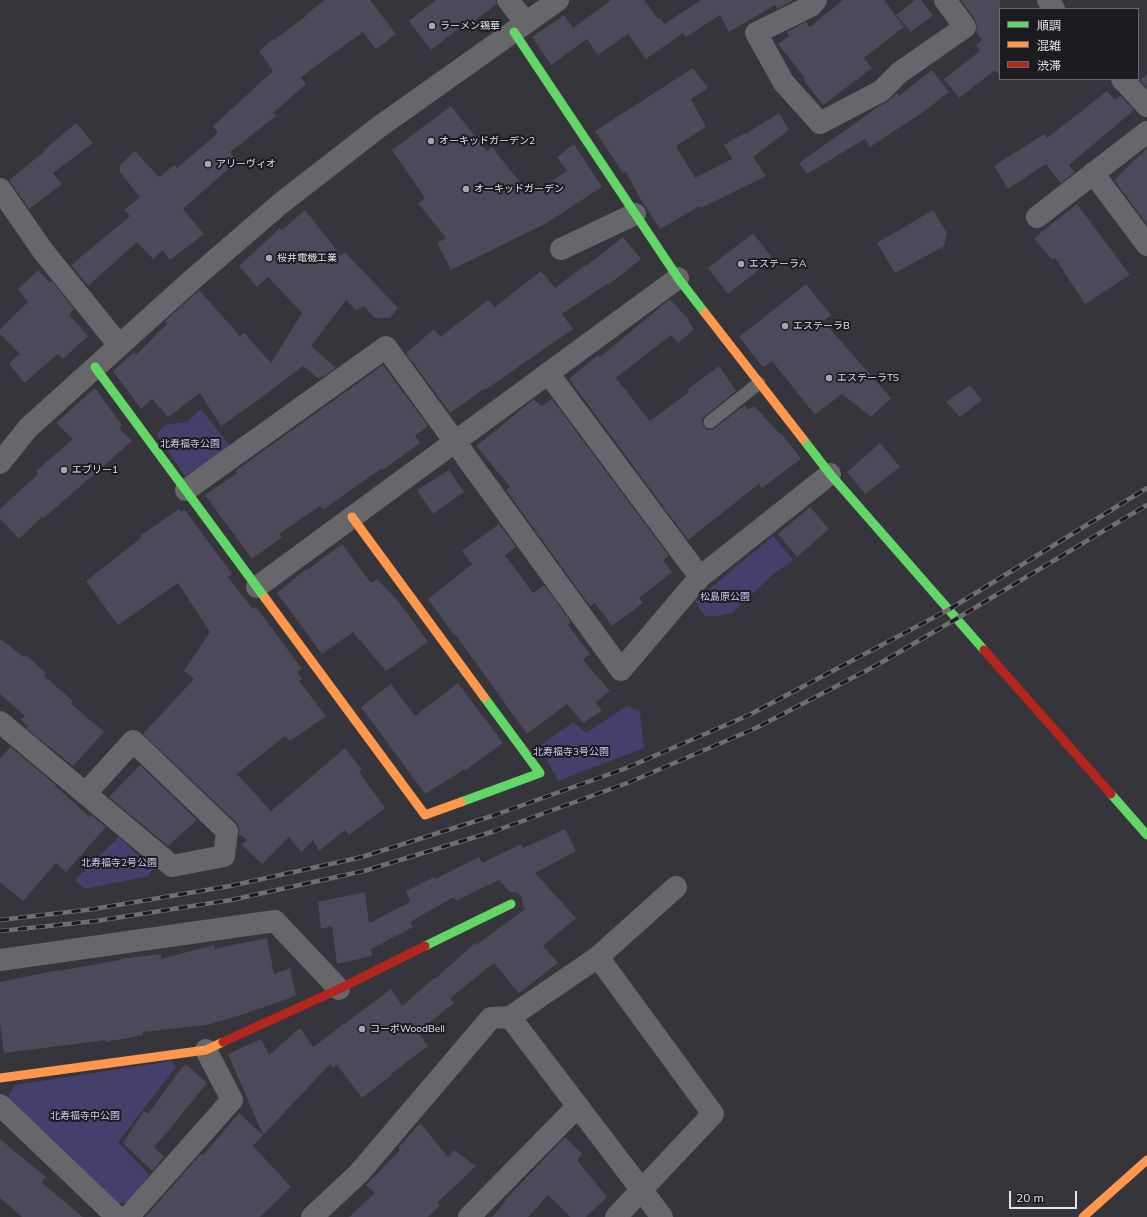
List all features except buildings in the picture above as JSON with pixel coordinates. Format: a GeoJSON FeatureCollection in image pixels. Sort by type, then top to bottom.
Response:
{"type":"FeatureCollection","features":[{"type":"Feature","properties":{"kind":"street"},"geometry":{"type":"LineString","coordinates":[[508,0],[520,27],[635,214],[678,278],[830,474],[1147,835]]}},
{"type":"Feature","properties":{"kind":"street"},"geometry":{"type":"LineString","coordinates":[[0,463],[28,428],[193,279],[280,204],[379,127],[558,0]]}},
{"type":"Feature","properties":{"kind":"street"},"geometry":{"type":"LineString","coordinates":[[816,0],[811,6],[756,33],[784,83],[820,123],[881,91],[899,73],[964,27],[945,0]]}},
{"type":"Feature","properties":{"kind":"street"},"geometry":{"type":"LineString","coordinates":[[1123,80],[1147,106]]}},
{"type":"Feature","properties":{"kind":"street"},"geometry":{"type":"LineString","coordinates":[[1037,216],[1147,132]]}},
{"type":"Feature","properties":{"kind":"street"},"geometry":{"type":"LineString","coordinates":[[1093,173],[1147,245]]}},
{"type":"Feature","properties":{"kind":"street"},"geometry":{"type":"LineString","coordinates":[[0,189],[43,251],[119,345]]}},
{"type":"Feature","properties":{"kind":"street"},"geometry":{"type":"LineString","coordinates":[[560,249],[635,214]]}},
{"type":"Feature","properties":{"kind":"street"},"geometry":{"type":"LineString","coordinates":[[257,587],[678,278]]}},
{"type":"Feature","properties":{"kind":"street"},"geometry":{"type":"LineString","coordinates":[[186,490],[386,348],[621,670],[700,577],[830,474]]}},
{"type":"Feature","properties":{"kind":"street"},"geometry":{"type":"LineString","coordinates":[[94,367],[425,815],[540,773],[352,517]]}},
{"type":"Feature","properties":{"kind":"street"},"geometry":{"type":"LineString","coordinates":[[548,373],[700,577]]}},
{"type":"Feature","properties":{"kind":"street"},"geometry":{"type":"LineString","coordinates":[[0,722],[172,866],[224,856],[227,831],[133,741],[86,793]]}},
{"type":"Feature","properties":{"kind":"street"},"geometry":{"type":"LineString","coordinates":[[312,1217],[359,1173],[491,1018],[510,1017],[598,957],[676,887]]}},
{"type":"Feature","properties":{"kind":"street"},"geometry":{"type":"LineString","coordinates":[[0,1078],[206,1050],[339,989],[511,904]]}},
{"type":"Feature","properties":{"kind":"street"},"geometry":{"type":"LineString","coordinates":[[0,960],[275,921],[339,989]]}},
{"type":"Feature","properties":{"kind":"street"},"geometry":{"type":"LineString","coordinates":[[598,957],[713,1114],[616,1217]]}},
{"type":"Feature","properties":{"kind":"street"},"geometry":{"type":"LineString","coordinates":[[510,1017],[662,1217]]}},
{"type":"Feature","properties":{"kind":"street"},"geometry":{"type":"LineString","coordinates":[[128,1217],[232,1100],[206,1050]]}},
{"type":"Feature","properties":{"kind":"street"},"geometry":{"type":"LineString","coordinates":[[0,1105],[117,1217]]}},
{"type":"Feature","properties":{"kind":"street"},"geometry":{"type":"LineString","coordinates":[[468,1217],[578,1106]]}},
{"type":"Feature","properties":{"kind":"street"},"geometry":{"type":"LineString","coordinates":[[1083,1217],[1147,1160]]}},
{"type":"Feature","properties":{"kind":"lane"},"geometry":{"type":"LineString","coordinates":[[710,422],[759,383]]}},
{"type":"Feature","properties":{"kind":"green space","name":"北寿福寺公園"},"geometry":{"type":"Polygon","coordinates":[[[201,409],[230,446],[185,476],[156,434],[166,425],[187,422],[201,409]]]}},
{"type":"Feature","properties":{"kind":"green space","name":"松島原公園"},"geometry":{"type":"Polygon","coordinates":[[[773,536],[793,560],[776,572],[733,613],[717,616],[705,616],[695,601],[773,536]]]}},
{"type":"Feature","properties":{"kind":"green space","name":"北寿福寺3号公園"},"geometry":{"type":"Polygon","coordinates":[[[627,706],[640,712],[644,748],[558,781],[540,746],[573,722],[586,733],[627,706]]]}},
{"type":"Feature","properties":{"kind":"green space","name":"北寿福寺2号公園"},"geometry":{"type":"Polygon","coordinates":[[[119,837],[153,869],[148,876],[85,889],[75,880],[119,837]]]}},
{"type":"Feature","properties":{"kind":"green space","name":"北寿福寺中公園"},"geometry":{"type":"Polygon","coordinates":[[[172,1061],[176,1067],[118,1142],[149,1175],[131,1202],[116,1204],[6,1100],[15,1085],[172,1061]]]}},
{"type":"Feature","properties":{"kind":"railway"},"geometry":{"type":"LineString","coordinates":[[0,920],[94,909],[230,886],[362,857],[492,816],[624,769],[749,715],[948,610],[1147,488]]}},
{"type":"Feature","properties":{"kind":"railway"},"geometry":{"type":"LineString","coordinates":[[0,931],[96,921],[231,900],[364,871],[495,831],[630,782],[756,728],[877,665],[1147,505]]}},
{"type":"Feature","properties":{"kind":"traffic: fast"},"geometry":{"type":"LineString","coordinates":[[514,32],[678,278],[705,313]]}},
{"type":"Feature","properties":{"kind":"traffic: fast"},"geometry":{"type":"LineString","coordinates":[[95,367],[265,598]]}},
{"type":"Feature","properties":{"kind":"traffic: fast"},"geometry":{"type":"LineString","coordinates":[[803,439],[830,474],[984,650]]}},
{"type":"Feature","properties":{"kind":"traffic: fast"},"geometry":{"type":"LineString","coordinates":[[461,802],[540,773],[484,697]]}},
{"type":"Feature","properties":{"kind":"traffic: fast"},"geometry":{"type":"LineString","coordinates":[[1111,794],[1147,835]]}},
{"type":"Feature","properties":{"kind":"traffic: fast"},"geometry":{"type":"LineString","coordinates":[[425,946],[511,904]]}},
{"type":"Feature","properties":{"kind":"traffic: slow"},"geometry":{"type":"LineString","coordinates":[[705,313],[803,439]]}},
{"type":"Feature","properties":{"kind":"traffic: slow"},"geometry":{"type":"LineString","coordinates":[[352,517],[484,697]]}},
{"type":"Feature","properties":{"kind":"traffic: slow"},"geometry":{"type":"LineString","coordinates":[[265,598],[425,815],[461,802]]}},
{"type":"Feature","properties":{"kind":"traffic: slow"},"geometry":{"type":"LineString","coordinates":[[0,1078],[206,1050],[223,1042]]}},
{"type":"Feature","properties":{"kind":"traffic: slow"},"geometry":{"type":"LineString","coordinates":[[1083,1217],[1147,1160]]}},
{"type":"Feature","properties":{"kind":"traffic: jam"},"geometry":{"type":"LineString","coordinates":[[984,650],[1111,794]]}},
{"type":"Feature","properties":{"kind":"traffic: jam"},"geometry":{"type":"LineString","coordinates":[[223,1042],[339,989],[425,946]]}},
{"type":"Feature","properties":{"kind":"place","name":"ラーメン鶏華"},"geometry":{"type":"Point","coordinates":[432,26]}},
{"type":"Feature","properties":{"kind":"place","name":"オーキッドガーデン2"},"geometry":{"type":"Point","coordinates":[431,141]}},
{"type":"Feature","properties":{"kind":"place","name":"アリーヴィオ"},"geometry":{"type":"Point","coordinates":[208,164]}},
{"type":"Feature","properties":{"kind":"place","name":"オーキッドガーデン"},"geometry":{"type":"Point","coordinates":[466,189]}},
{"type":"Feature","properties":{"kind":"place","name":"桜井電機工業"},"geometry":{"type":"Point","coordinates":[269,258]}},
{"type":"Feature","properties":{"kind":"place","name":"エステーラA"},"geometry":{"type":"Point","coordinates":[741,264]}},
{"type":"Feature","properties":{"kind":"place","name":"エステーラB"},"geometry":{"type":"Point","coordinates":[785,326]}},
{"type":"Feature","properties":{"kind":"place","name":"エステーラTS"},"geometry":{"type":"Point","coordinates":[829,378]}},
{"type":"Feature","properties":{"kind":"place","name":"エブリー1"},"geometry":{"type":"Point","coordinates":[64,470]}},
{"type":"Feature","properties":{"kind":"place","name":"コーポWoodBell"},"geometry":{"type":"Point","coordinates":[362,1029]}}]}
